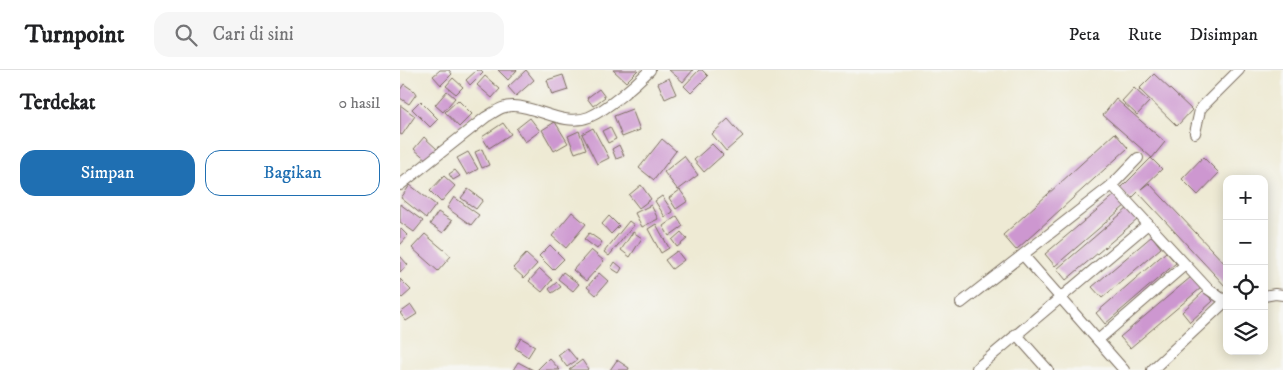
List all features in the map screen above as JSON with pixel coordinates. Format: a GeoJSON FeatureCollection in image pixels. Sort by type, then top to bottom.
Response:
{"type":"FeatureCollection","features":[{"type":"Feature","properties":{"kind":"street"},"geometry":{"type":"LineString","coordinates":[[400,185],[486,117],[501,108],[514,106],[553,117],[572,120],[589,117],[613,102],[650,70]]}},
{"type":"Feature","properties":{"kind":"street"},"geometry":{"type":"LineString","coordinates":[[1195,133],[1200,110],[1239,70]]}},
{"type":"Feature","properties":{"kind":"street"},"geometry":{"type":"LineString","coordinates":[[961,303],[1112,185],[1138,158]]}},
{"type":"Feature","properties":{"kind":"street"},"geometry":{"type":"LineString","coordinates":[[1112,185],[1208,289],[1223,299]]}},
{"type":"Feature","properties":{"kind":"street"},"geometry":{"type":"LineString","coordinates":[[977,368],[1148,224]]}},
{"type":"Feature","properties":{"kind":"street"},"geometry":{"type":"LineString","coordinates":[[1023,255],[1124,370]]}},
{"type":"Feature","properties":{"kind":"street"},"geometry":{"type":"LineString","coordinates":[[1098,340],[1185,265]]}},
{"type":"Feature","properties":{"kind":"street"},"geometry":{"type":"LineString","coordinates":[[1268,296],[1283,295]]}},
{"type":"Feature","properties":{"kind":"street"},"geometry":{"type":"LineString","coordinates":[[1152,370],[1223,304]]}},
{"type":"Feature","properties":{"kind":"street"},"geometry":{"type":"LineString","coordinates":[[1016,334],[1048,370]]}},
{"type":"Feature","properties":{"kind":"building"},"geometry":{"type":"Polygon","coordinates":[[[440,70],[449,70],[452,74],[441,85],[433,76],[440,70]]]}},
{"type":"Feature","properties":{"kind":"building"},"geometry":{"type":"Polygon","coordinates":[[[477,70],[483,72],[470,85],[466,80],[477,70]]]}},
{"type":"Feature","properties":{"kind":"building"},"geometry":{"type":"Polygon","coordinates":[[[498,70],[517,70],[508,80],[498,70]]]}},
{"type":"Feature","properties":{"kind":"building"},"geometry":{"type":"Polygon","coordinates":[[[526,70],[534,80],[516,96],[508,87],[526,70]]]}},
{"type":"Feature","properties":{"kind":"building"},"geometry":{"type":"Polygon","coordinates":[[[613,70],[638,70],[626,82],[613,70]]]}},
{"type":"Feature","properties":{"kind":"building"},"geometry":{"type":"Polygon","coordinates":[[[669,70],[693,70],[683,82],[669,70]]]}},
{"type":"Feature","properties":{"kind":"building"},"geometry":{"type":"Polygon","coordinates":[[[699,70],[702,70],[708,76],[691,93],[684,86],[699,70]]]}},
{"type":"Feature","properties":{"kind":"building"},"geometry":{"type":"Polygon","coordinates":[[[1154,74],[1192,110],[1177,126],[1139,89],[1154,74]]]}},
{"type":"Feature","properties":{"kind":"building"},"geometry":{"type":"Polygon","coordinates":[[[563,75],[568,90],[552,95],[547,80],[563,75]]]}},
{"type":"Feature","properties":{"kind":"building"},"geometry":{"type":"Polygon","coordinates":[[[485,76],[500,89],[492,98],[477,85],[485,76]]]}},
{"type":"Feature","properties":{"kind":"building"},"geometry":{"type":"Polygon","coordinates":[[[453,78],[463,87],[456,94],[446,86],[453,78]]]}},
{"type":"Feature","properties":{"kind":"building"},"geometry":{"type":"Polygon","coordinates":[[[669,78],[676,94],[665,99],[658,83],[669,78]]]}},
{"type":"Feature","properties":{"kind":"building"},"geometry":{"type":"Polygon","coordinates":[[[404,84],[417,93],[409,104],[400,98],[400,90],[404,84]]]}},
{"type":"Feature","properties":{"kind":"building"},"geometry":{"type":"Polygon","coordinates":[[[1134,88],[1149,102],[1137,115],[1122,101],[1134,88]]]}},
{"type":"Feature","properties":{"kind":"building"},"geometry":{"type":"Polygon","coordinates":[[[599,89],[605,97],[593,106],[587,98],[599,89]]]}},
{"type":"Feature","properties":{"kind":"building"},"geometry":{"type":"Polygon","coordinates":[[[447,91],[455,98],[443,112],[435,105],[447,91]]]}},
{"type":"Feature","properties":{"kind":"building"},"geometry":{"type":"Polygon","coordinates":[[[1116,99],[1165,142],[1152,158],[1103,115],[1116,99]]]}},
{"type":"Feature","properties":{"kind":"building"},"geometry":{"type":"Polygon","coordinates":[[[458,100],[472,114],[459,127],[445,112],[458,100]]]}},
{"type":"Feature","properties":{"kind":"building"},"geometry":{"type":"Polygon","coordinates":[[[420,101],[438,119],[430,127],[412,109],[420,101]]]}},
{"type":"Feature","properties":{"kind":"building"},"geometry":{"type":"Polygon","coordinates":[[[400,105],[415,116],[402,135],[400,134],[400,105]]]}},
{"type":"Feature","properties":{"kind":"building"},"geometry":{"type":"Polygon","coordinates":[[[632,109],[640,130],[622,137],[614,116],[632,109]]]}},
{"type":"Feature","properties":{"kind":"building"},"geometry":{"type":"Polygon","coordinates":[[[530,118],[540,131],[525,142],[516,129],[530,118]]]}},
{"type":"Feature","properties":{"kind":"building"},"geometry":{"type":"Polygon","coordinates":[[[728,119],[743,136],[726,151],[712,134],[728,119]]]}},
{"type":"Feature","properties":{"kind":"building"},"geometry":{"type":"Polygon","coordinates":[[[555,122],[568,143],[554,151],[542,130],[555,122]]]}},
{"type":"Feature","properties":{"kind":"building"},"geometry":{"type":"Polygon","coordinates":[[[503,123],[511,134],[489,148],[482,137],[503,123]]]}},
{"type":"Feature","properties":{"kind":"building"},"geometry":{"type":"Polygon","coordinates":[[[610,127],[616,139],[608,143],[602,131],[610,127]]]}},
{"type":"Feature","properties":{"kind":"building"},"geometry":{"type":"Polygon","coordinates":[[[593,128],[609,158],[597,164],[582,134],[593,128]]]}},
{"type":"Feature","properties":{"kind":"building"},"geometry":{"type":"Polygon","coordinates":[[[579,131],[586,149],[575,153],[568,136],[579,131]]]}},
{"type":"Feature","properties":{"kind":"building"},"geometry":{"type":"Polygon","coordinates":[[[1115,133],[1128,148],[1016,250],[1003,235],[1115,133]]]}},
{"type":"Feature","properties":{"kind":"building"},"geometry":{"type":"Polygon","coordinates":[[[424,137],[438,150],[428,161],[414,149],[424,137]]]}},
{"type":"Feature","properties":{"kind":"building"},"geometry":{"type":"Polygon","coordinates":[[[662,139],[676,151],[654,180],[639,168],[662,139]]]}},
{"type":"Feature","properties":{"kind":"building"},"geometry":{"type":"Polygon","coordinates":[[[712,144],[723,155],[704,172],[694,160],[712,144]]]}},
{"type":"Feature","properties":{"kind":"building"},"geometry":{"type":"Polygon","coordinates":[[[619,145],[624,156],[616,159],[612,149],[619,145]]]}},
{"type":"Feature","properties":{"kind":"building"},"geometry":{"type":"Polygon","coordinates":[[[482,149],[489,165],[482,168],[475,152],[482,149]]]}},
{"type":"Feature","properties":{"kind":"building"},"geometry":{"type":"Polygon","coordinates":[[[468,152],[478,169],[467,175],[457,158],[468,152]]]}},
{"type":"Feature","properties":{"kind":"building"},"geometry":{"type":"Polygon","coordinates":[[[684,156],[698,175],[678,190],[664,172],[684,156]]]}},
{"type":"Feature","properties":{"kind":"building"},"geometry":{"type":"Polygon","coordinates":[[[1203,157],[1219,173],[1198,195],[1182,179],[1203,157]]]}},
{"type":"Feature","properties":{"kind":"building"},"geometry":{"type":"Polygon","coordinates":[[[1151,158],[1162,169],[1141,189],[1149,183],[1223,262],[1223,284],[1138,192],[1130,200],[1120,189],[1151,158]]]}},
{"type":"Feature","properties":{"kind":"building"},"geometry":{"type":"Polygon","coordinates":[[[455,170],[460,176],[453,180],[449,174],[455,170]]]}},
{"type":"Feature","properties":{"kind":"building"},"geometry":{"type":"Polygon","coordinates":[[[444,176],[455,186],[441,202],[430,191],[444,176]]]}},
{"type":"Feature","properties":{"kind":"building"},"geometry":{"type":"Polygon","coordinates":[[[410,185],[436,205],[426,218],[401,198],[410,185]]]}},
{"type":"Feature","properties":{"kind":"building"},"geometry":{"type":"Polygon","coordinates":[[[641,185],[651,199],[639,208],[629,195],[641,185]]]}},
{"type":"Feature","properties":{"kind":"building"},"geometry":{"type":"Polygon","coordinates":[[[468,189],[483,200],[476,209],[461,198],[468,189]]]}},
{"type":"Feature","properties":{"kind":"building"},"geometry":{"type":"Polygon","coordinates":[[[680,190],[688,201],[676,209],[669,198],[680,190]]]}},
{"type":"Feature","properties":{"kind":"building"},"geometry":{"type":"Polygon","coordinates":[[[1116,194],[1126,205],[1055,266],[1045,254],[1116,194]]]}},
{"type":"Feature","properties":{"kind":"building"},"geometry":{"type":"Polygon","coordinates":[[[662,196],[673,212],[665,217],[655,201],[662,196]]]}},
{"type":"Feature","properties":{"kind":"building"},"geometry":{"type":"Polygon","coordinates":[[[454,197],[479,215],[471,225],[447,208],[454,197]]]}},
{"type":"Feature","properties":{"kind":"building"},"geometry":{"type":"Polygon","coordinates":[[[400,204],[423,221],[414,232],[400,222],[400,204]]]}},
{"type":"Feature","properties":{"kind":"building"},"geometry":{"type":"Polygon","coordinates":[[[651,205],[658,219],[642,227],[635,213],[651,205]]]}},
{"type":"Feature","properties":{"kind":"building"},"geometry":{"type":"Polygon","coordinates":[[[1128,208],[1137,220],[1066,280],[1057,269],[1128,208]]]}},
{"type":"Feature","properties":{"kind":"building"},"geometry":{"type":"Polygon","coordinates":[[[438,212],[452,221],[443,233],[430,224],[438,212]]]}},
{"type":"Feature","properties":{"kind":"building"},"geometry":{"type":"Polygon","coordinates":[[[572,212],[586,224],[566,248],[552,236],[572,212]]]}},
{"type":"Feature","properties":{"kind":"building"},"geometry":{"type":"Polygon","coordinates":[[[609,216],[619,226],[611,234],[602,224],[609,216]]]}},
{"type":"Feature","properties":{"kind":"building"},"geometry":{"type":"Polygon","coordinates":[[[677,216],[683,226],[669,236],[663,226],[677,216]]]}},
{"type":"Feature","properties":{"kind":"building"},"geometry":{"type":"Polygon","coordinates":[[[629,221],[634,225],[609,256],[604,252],[629,221]]]}},
{"type":"Feature","properties":{"kind":"building"},"geometry":{"type":"Polygon","coordinates":[[[656,224],[669,248],[661,253],[648,229],[656,224]]]}},
{"type":"Feature","properties":{"kind":"building"},"geometry":{"type":"Polygon","coordinates":[[[400,228],[408,236],[400,245],[400,228]]]}},
{"type":"Feature","properties":{"kind":"building"},"geometry":{"type":"Polygon","coordinates":[[[633,232],[642,238],[630,257],[621,250],[633,232]]]}},
{"type":"Feature","properties":{"kind":"building"},"geometry":{"type":"Polygon","coordinates":[[[681,232],[687,239],[677,247],[672,240],[681,232]]]}},
{"type":"Feature","properties":{"kind":"building"},"geometry":{"type":"Polygon","coordinates":[[[589,233],[602,242],[597,249],[584,239],[589,233]]]}},
{"type":"Feature","properties":{"kind":"building"},"geometry":{"type":"Polygon","coordinates":[[[425,234],[451,256],[438,271],[412,248],[425,234]]]}},
{"type":"Feature","properties":{"kind":"building"},"geometry":{"type":"Polygon","coordinates":[[[1152,236],[1161,248],[1102,298],[1092,287],[1152,236]]]}},
{"type":"Feature","properties":{"kind":"building"},"geometry":{"type":"Polygon","coordinates":[[[550,245],[564,259],[553,270],[539,256],[550,245]]]}},
{"type":"Feature","properties":{"kind":"building"},"geometry":{"type":"Polygon","coordinates":[[[591,250],[604,261],[586,281],[573,270],[591,250]]]}},
{"type":"Feature","properties":{"kind":"building"},"geometry":{"type":"Polygon","coordinates":[[[677,251],[684,260],[672,269],[665,260],[677,251]]]}},
{"type":"Feature","properties":{"kind":"building"},"geometry":{"type":"Polygon","coordinates":[[[1166,252],[1176,263],[1105,324],[1096,313],[1166,252]]]}},
{"type":"Feature","properties":{"kind":"building"},"geometry":{"type":"Polygon","coordinates":[[[526,254],[537,264],[524,278],[513,268],[526,254]]]}},
{"type":"Feature","properties":{"kind":"building"},"geometry":{"type":"Polygon","coordinates":[[[400,256],[408,265],[400,272],[400,256]]]}},
{"type":"Feature","properties":{"kind":"building"},"geometry":{"type":"Polygon","coordinates":[[[615,262],[622,268],[619,273],[611,268],[615,262]]]}},
{"type":"Feature","properties":{"kind":"building"},"geometry":{"type":"Polygon","coordinates":[[[540,269],[552,280],[542,292],[529,281],[540,269]]]}},
{"type":"Feature","properties":{"kind":"building"},"geometry":{"type":"Polygon","coordinates":[[[563,272],[579,284],[573,291],[558,279],[563,272]]]}},
{"type":"Feature","properties":{"kind":"building"},"geometry":{"type":"Polygon","coordinates":[[[599,273],[608,281],[596,295],[587,287],[599,273]]]}},
{"type":"Feature","properties":{"kind":"building"},"geometry":{"type":"Polygon","coordinates":[[[1191,277],[1201,288],[1130,348],[1120,337],[1191,277]]]}},
{"type":"Feature","properties":{"kind":"building"},"geometry":{"type":"Polygon","coordinates":[[[400,279],[411,290],[402,298],[400,296],[400,279]]]}},
{"type":"Feature","properties":{"kind":"building"},"geometry":{"type":"Polygon","coordinates":[[[557,282],[561,287],[552,293],[549,289],[557,282]]]}},
{"type":"Feature","properties":{"kind":"building"},"geometry":{"type":"Polygon","coordinates":[[[1204,291],[1213,301],[1190,322],[1182,312],[1204,291]]]}},
{"type":"Feature","properties":{"kind":"building"},"geometry":{"type":"Polygon","coordinates":[[[411,305],[417,314],[406,321],[400,313],[411,305]]]}},
{"type":"Feature","properties":{"kind":"building"},"geometry":{"type":"Polygon","coordinates":[[[521,338],[535,346],[528,357],[515,348],[521,338]]]}},
{"type":"Feature","properties":{"kind":"building"},"geometry":{"type":"Polygon","coordinates":[[[567,348],[577,360],[567,367],[558,355],[567,348]]]}},
{"type":"Feature","properties":{"kind":"building"},"geometry":{"type":"Polygon","coordinates":[[[549,358],[560,370],[537,370],[549,358]]]}},
{"type":"Feature","properties":{"kind":"building"},"geometry":{"type":"Polygon","coordinates":[[[582,360],[587,370],[569,370],[582,360]]]}},
{"type":"Feature","properties":{"kind":"building"},"geometry":{"type":"Polygon","coordinates":[[[617,360],[629,368],[628,370],[610,370],[617,360]]]}},
{"type":"Feature","properties":{"kind":"building"},"geometry":{"type":"Polygon","coordinates":[[[518,362],[533,370],[513,370],[518,362]]]}}]}
